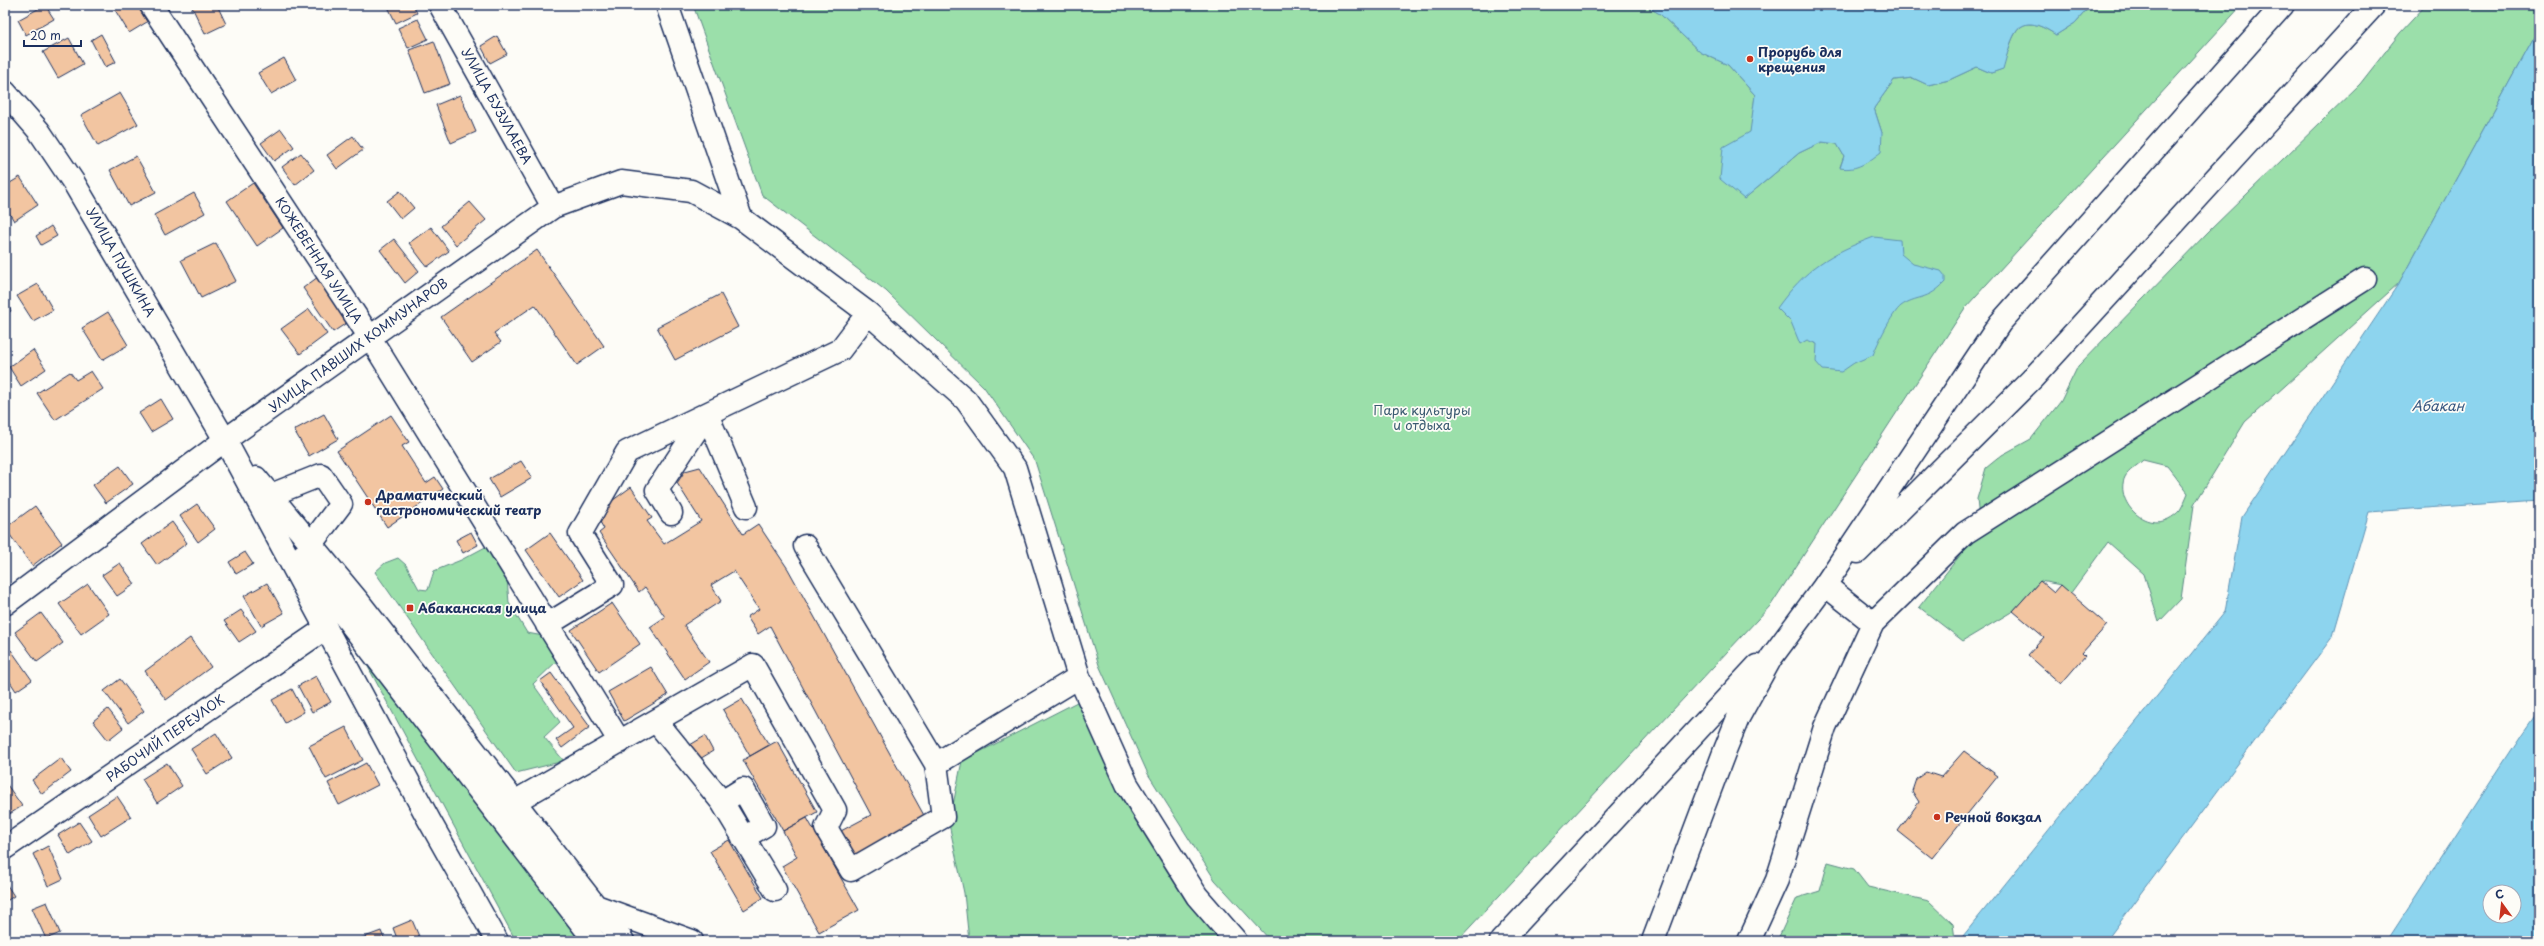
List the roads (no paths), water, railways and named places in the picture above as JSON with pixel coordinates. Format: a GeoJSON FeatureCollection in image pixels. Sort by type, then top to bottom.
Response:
{"type":"FeatureCollection","features":[{"type":"Feature","properties":{"kind":"main road","name":"КОЖЕВЕННАЯ УЛИЦА"},"geometry":{"type":"LineString","coordinates":[[151,5],[369,336],[546,625],[620,742]]}},
{"type":"Feature","properties":{"kind":"main road","name":"УЛИЦА БУЗУЛАЕВА"},"geometry":{"type":"LineString","coordinates":[[440,5],[553,206]]}},
{"type":"Feature","properties":{"kind":"main road"},"geometry":{"type":"LineString","coordinates":[[667,5],[741,218]]}},
{"type":"Feature","properties":{"kind":"main road"},"geometry":{"type":"LineString","coordinates":[[1653,941],[1738,718],[1768,663],[1789,632],[1825,585],[2000,323],[2283,5]]}},
{"type":"Feature","properties":{"kind":"main road"},"geometry":{"type":"LineString","coordinates":[[1825,585],[2032,379],[2374,5]]}},
{"type":"Feature","properties":{"kind":"main road","name":"УЛИЦА ПУШКИНА"},"geometry":{"type":"LineString","coordinates":[[5,92],[39,131],[74,183],[225,440]]}},
{"type":"Feature","properties":{"kind":"main road","name":"УЛИЦА ПАВШИХ КОММУНАРОВ"},"geometry":{"type":"LineString","coordinates":[[5,604],[225,440],[553,206],[621,182],[691,191],[741,218],[868,313],[966,400],[1015,468],[1079,677],[1127,784],[1197,896],[1236,941]]}},
{"type":"Feature","properties":{"kind":"main road"},"geometry":{"type":"LineString","coordinates":[[1748,941],[1777,880],[1825,727],[1873,622],[1965,533],[2365,279]]}},
{"type":"Feature","properties":{"kind":"main road"},"geometry":{"type":"LineString","coordinates":[[546,625],[612,585],[580,534],[626,452],[840,350],[868,313]]}},
{"type":"Feature","properties":{"kind":"main road"},"geometry":{"type":"LineString","coordinates":[[707,414],[746,507]]}},
{"type":"Feature","properties":{"kind":"main road"},"geometry":{"type":"LineString","coordinates":[[671,512],[657,490],[707,414]]}},
{"type":"Feature","properties":{"kind":"main road"},"geometry":{"type":"LineString","coordinates":[[225,440],[311,544],[623,941]]}},
{"type":"Feature","properties":{"kind":"main road"},"geometry":{"type":"LineString","coordinates":[[225,440],[497,941]]}},
{"type":"Feature","properties":{"kind":"main road"},"geometry":{"type":"LineString","coordinates":[[225,440],[343,614],[595,941]]}},
{"type":"Feature","properties":{"kind":"main road"},"geometry":{"type":"LineString","coordinates":[[271,496],[321,475],[341,504],[311,544]]}},
{"type":"Feature","properties":{"kind":"main road"},"geometry":{"type":"LineString","coordinates":[[514,802],[753,665],[835,810],[826,828],[851,870],[943,817],[936,764],[805,546]]}},
{"type":"Feature","properties":{"kind":"main road"},"geometry":{"type":"LineString","coordinates":[[1825,585],[1873,622]]}},
{"type":"Feature","properties":{"kind":"main road","name":"РАБОЧИЙ ПЕРЕУЛОК"},"geometry":{"type":"LineString","coordinates":[[5,848],[326,628]]}},
{"type":"Feature","properties":{"kind":"main road"},"geometry":{"type":"LineString","coordinates":[[1501,941],[1789,632]]}},
{"type":"Feature","properties":{"kind":"main road"},"geometry":{"type":"LineString","coordinates":[[936,764],[1079,677]]}},
{"type":"Feature","properties":{"kind":"main road"},"geometry":{"type":"LineString","coordinates":[[656,721],[722,802],[775,890]]}},
{"type":"Feature","properties":{"kind":"main road"},"geometry":{"type":"LineString","coordinates":[[596,906],[692,941]]}},
{"type":"Feature","properties":{"kind":"water"},"geometry":{"type":"Polygon","coordinates":[[[1644,5],[2091,5],[2075,23],[2056,35],[2043,27],[2032,24],[2024,25],[2018,29],[2010,46],[2003,69],[1991,73],[1977,67],[1949,80],[1928,85],[1913,78],[1894,80],[1874,108],[1882,133],[1881,152],[1857,167],[1846,169],[1840,168],[1844,156],[1837,144],[1822,142],[1799,153],[1744,199],[1720,179],[1723,147],[1750,132],[1755,95],[1728,65],[1700,52],[1660,14],[1644,5]]]}},
{"type":"Feature","properties":{"kind":"water","name":"Абакан"},"geometry":{"type":"Polygon","coordinates":[[[2539,28],[2539,500],[2369,512],[2333,636],[2106,941],[1959,941],[2225,612],[2242,517],[2399,283],[2539,28]]]}},
{"type":"Feature","properties":{"kind":"water"},"geometry":{"type":"Polygon","coordinates":[[[1874,237],[1900,240],[1901,254],[1913,264],[1941,271],[1945,276],[1945,282],[1928,295],[1912,300],[1897,310],[1885,329],[1873,355],[1854,363],[1841,372],[1823,370],[1816,362],[1817,344],[1807,340],[1800,344],[1791,322],[1777,308],[1798,282],[1809,272],[1831,256],[1874,237]]]}},
{"type":"Feature","properties":{"kind":"water"},"geometry":{"type":"Polygon","coordinates":[[[2539,710],[2539,941],[2387,941],[2522,734],[2539,710]]]}},
{"type":"Feature","properties":{"kind":"place","name":"Прорубь для крещения"},"geometry":{"type":"Point","coordinates":[1750,59]}},
{"type":"Feature","properties":{"kind":"place","name":"Драматический гастрономический театр"},"geometry":{"type":"Point","coordinates":[368,502]}},
{"type":"Feature","properties":{"kind":"place","name":"Абаканская улица"},"geometry":{"type":"Point","coordinates":[410,608]}},
{"type":"Feature","properties":{"kind":"place","name":"Речной вокзал"},"geometry":{"type":"Point","coordinates":[1937,817]}},
{"type":"Feature","properties":{"kind":"park label","name":"Парк культуры и отдыха"},"geometry":{"type":"Point","coordinates":[1422,418]}}]}
